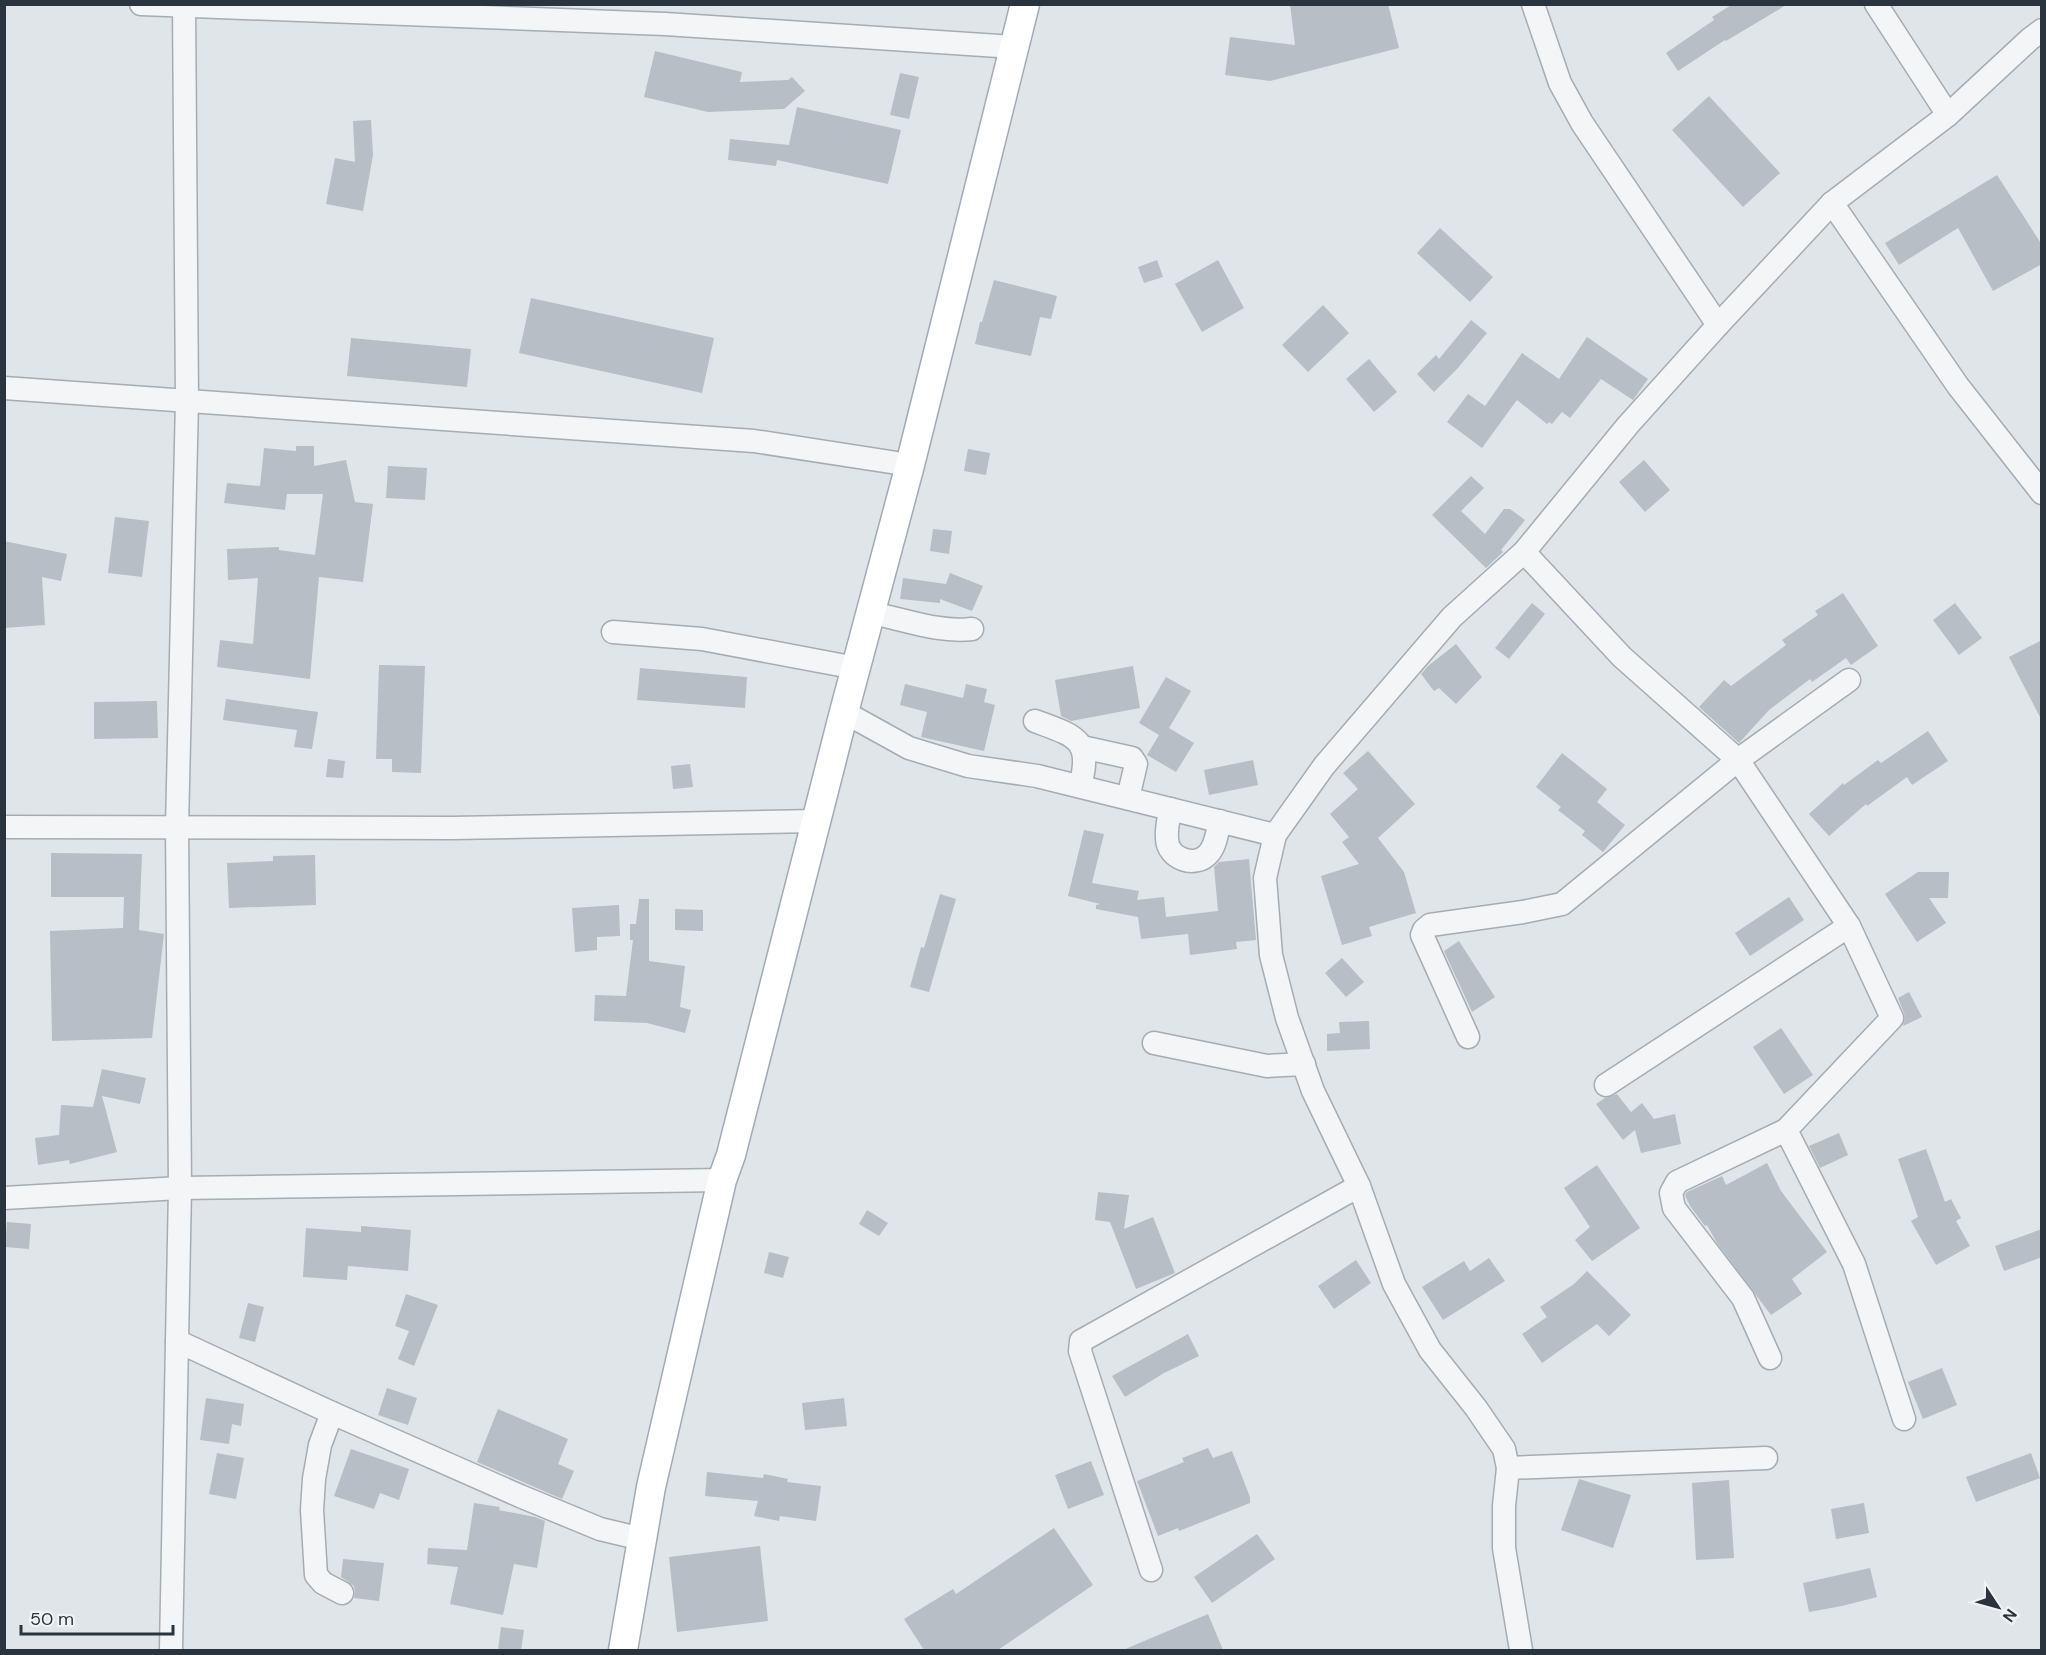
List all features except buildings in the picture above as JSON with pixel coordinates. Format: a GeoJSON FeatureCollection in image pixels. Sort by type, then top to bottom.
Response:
{"type":"FeatureCollection","features":[{"type":"Feature","properties":{"kind":"main road"},"geometry":{"type":"LineString","coordinates":[[623,1650],[651,1487],[722,1180],[731,1155],[844,712],[910,465],[1025,4]]}},
{"type":"Feature","properties":{"kind":"street"},"geometry":{"type":"LineString","coordinates":[[141,4],[665,24],[1014,47]]}},
{"type":"Feature","properties":{"kind":"street"},"geometry":{"type":"LineString","coordinates":[[1533,4],[1560,83],[1582,123],[1718,325]]}},
{"type":"Feature","properties":{"kind":"street"},"geometry":{"type":"LineString","coordinates":[[1876,4],[1947,115]]}},
{"type":"Feature","properties":{"kind":"street"},"geometry":{"type":"LineString","coordinates":[[171,1650],[180,1188],[177,827],[187,400],[184,5]]}},
{"type":"Feature","properties":{"kind":"street"},"geometry":{"type":"LineString","coordinates":[[1521,1650],[1504,1548],[1504,1506],[1508,1468],[1504,1449],[1476,1408],[1430,1350],[1394,1284],[1359,1186],[1313,1090],[1287,1018],[1271,955],[1265,878],[1275,835],[1324,766],[1452,617],[1524,552],[1628,425],[1832,203],[1947,115],[2042,30]]}},
{"type":"Feature","properties":{"kind":"street"},"geometry":{"type":"LineString","coordinates":[[1832,203],[1959,386],[2042,493]]}},
{"type":"Feature","properties":{"kind":"street"},"geometry":{"type":"LineString","coordinates":[[4,388],[754,441],[910,465]]}},
{"type":"Feature","properties":{"kind":"street"},"geometry":{"type":"LineString","coordinates":[[1524,552],[1622,657],[1738,760],[1849,926],[1892,1018],[1786,1130],[1677,1182],[1671,1193],[1674,1208],[1743,1298],[1770,1358]]}},
{"type":"Feature","properties":{"kind":"street"},"geometry":{"type":"LineString","coordinates":[[871,613],[935,628],[956,631],[972,629]]}},
{"type":"Feature","properties":{"kind":"street"},"geometry":{"type":"LineString","coordinates":[[613,632],[702,639],[856,668]]}},
{"type":"Feature","properties":{"kind":"street"},"geometry":{"type":"LineString","coordinates":[[1468,1037],[1422,935],[1424,930],[1430,925],[1562,904],[1738,760],[1849,680]]}},
{"type":"Feature","properties":{"kind":"street"},"geometry":{"type":"LineString","coordinates":[[844,712],[909,748],[968,766],[1037,776],[1275,835]]}},
{"type":"Feature","properties":{"kind":"street"},"geometry":{"type":"LineString","coordinates":[[1035,721],[1062,731],[1074,738],[1082,747],[1085,755],[1085,769],[1080,786]]}},
{"type":"Feature","properties":{"kind":"street"},"geometry":{"type":"LineString","coordinates":[[1082,747],[1132,758],[1136,764],[1128,798]]}},
{"type":"Feature","properties":{"kind":"street"},"geometry":{"type":"LineString","coordinates":[[1170,809],[1166,840],[1172,853],[1187,861],[1199,861],[1208,855],[1214,847],[1220,821]]}},
{"type":"Feature","properties":{"kind":"street"},"geometry":{"type":"LineString","coordinates":[[4,827],[452,828],[816,821]]}},
{"type":"Feature","properties":{"kind":"street"},"geometry":{"type":"LineString","coordinates":[[1606,1085],[1849,926]]}},
{"type":"Feature","properties":{"kind":"street"},"geometry":{"type":"LineString","coordinates":[[1154,1043],[1267,1066],[1304,1064]]}},
{"type":"Feature","properties":{"kind":"street"},"geometry":{"type":"LineString","coordinates":[[1786,1130],[1854,1264],[1904,1419]]}},
{"type":"Feature","properties":{"kind":"street"},"geometry":{"type":"LineString","coordinates":[[4,1198],[180,1188],[722,1180]]}},
{"type":"Feature","properties":{"kind":"street"},"geometry":{"type":"LineString","coordinates":[[1151,1570],[1080,1351],[1081,1341],[1359,1186]]}},
{"type":"Feature","properties":{"kind":"street"},"geometry":{"type":"LineString","coordinates":[[177,1341],[332,1413],[600,1529],[642,1539]]}},
{"type":"Feature","properties":{"kind":"street"},"geometry":{"type":"LineString","coordinates":[[332,1413],[320,1445],[312,1510],[316,1575],[323,1583],[342,1593]]}},
{"type":"Feature","properties":{"kind":"street"},"geometry":{"type":"LineString","coordinates":[[1508,1468],[1766,1458]]}}]}
